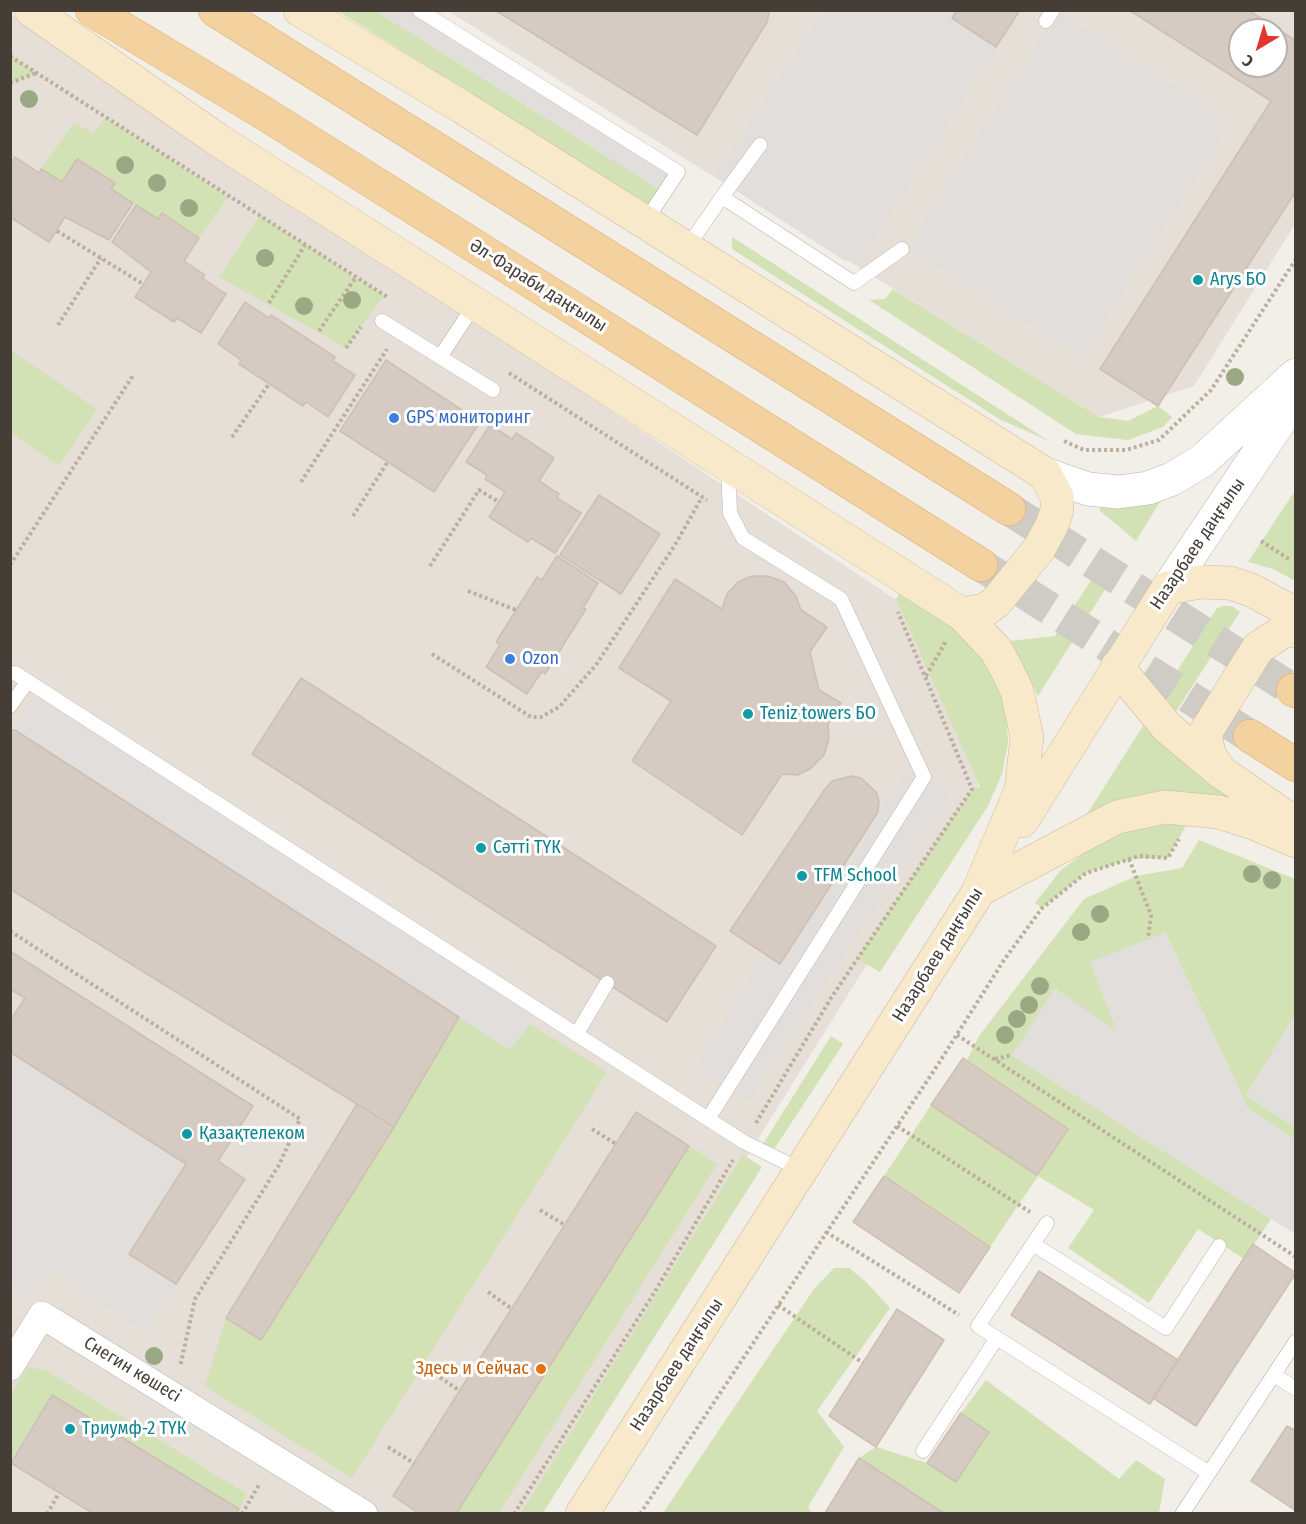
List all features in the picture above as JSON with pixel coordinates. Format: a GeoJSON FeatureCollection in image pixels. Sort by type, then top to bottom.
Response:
{"type":"FeatureCollection","features":[{"type":"Feature","properties":{"kind":"main road"},"geometry":{"type":"LineString","coordinates":[[31,10],[218,140],[728,464],[955,626],[996,650],[1017,691],[1027,737],[1021,790],[980,890]]}},
{"type":"Feature","properties":{"kind":"main road","name":"Әл-Фараби даңғылы"},"geometry":{"type":"LineString","coordinates":[[92,10],[272,118],[981,565]]}},
{"type":"Feature","properties":{"kind":"main road"},"geometry":{"type":"LineString","coordinates":[[215,10],[1009,509]]}},
{"type":"Feature","properties":{"kind":"main road"},"geometry":{"type":"LineString","coordinates":[[300,10],[462,107],[1045,474],[1056,497],[1057,510],[1039,549],[996,602],[986,610],[955,626]]}},
{"type":"Feature","properties":{"kind":"main road"},"geometry":{"type":"LineString","coordinates":[[1168,588],[1200,582],[1230,584],[1251,590],[1296,614]]}},
{"type":"Feature","properties":{"kind":"main road","name":"Назарбаев даңғылы"},"geometry":{"type":"LineString","coordinates":[[582,1514],[980,890],[1168,588]]}},
{"type":"Feature","properties":{"kind":"main road"},"geometry":{"type":"LineString","coordinates":[[1221,772],[1209,754],[1205,733],[1258,648],[1282,632],[1296,630]]}},
{"type":"Feature","properties":{"kind":"main road"},"geometry":{"type":"LineString","coordinates":[[1117,667],[1167,727],[1221,772],[1296,824]]}},
{"type":"Feature","properties":{"kind":"main road"},"geometry":{"type":"LineString","coordinates":[[1250,736],[1296,765]]}},
{"type":"Feature","properties":{"kind":"main road"},"geometry":{"type":"LineString","coordinates":[[980,890],[1117,817],[1164,807],[1219,812],[1256,824],[1296,841]]}},
{"type":"Feature","properties":{"kind":"street"},"geometry":{"type":"LineString","coordinates":[[1045,474],[1088,489],[1118,492],[1148,488],[1172,479],[1202,460],[1296,375]]}},
{"type":"Feature","properties":{"kind":"street","name":"Назарбаев даңғылы"},"geometry":{"type":"LineString","coordinates":[[1168,588],[1296,397]]}},
{"type":"Feature","properties":{"kind":"street","name":"Снегин көшесі"},"geometry":{"type":"LineString","coordinates":[[15,1350],[42,1315],[364,1514]]}},
{"type":"Feature","properties":{"kind":"lane"},"geometry":{"type":"LineString","coordinates":[[419,10],[678,172],[645,222]]}},
{"type":"Feature","properties":{"kind":"lane"},"geometry":{"type":"LineString","coordinates":[[687,249],[760,145]]}},
{"type":"Feature","properties":{"kind":"lane"},"geometry":{"type":"LineString","coordinates":[[722,198],[854,283],[902,249]]}},
{"type":"Feature","properties":{"kind":"lane"},"geometry":{"type":"LineString","coordinates":[[440,357],[475,304]]}},
{"type":"Feature","properties":{"kind":"lane"},"geometry":{"type":"LineString","coordinates":[[382,321],[493,390]]}},
{"type":"Feature","properties":{"kind":"lane"},"geometry":{"type":"LineString","coordinates":[[708,1119],[924,777],[841,599],[743,538],[730,513],[728,464]]}},
{"type":"Feature","properties":{"kind":"lane"},"geometry":{"type":"LineString","coordinates":[[15,673],[744,1142],[801,1170]]}},
{"type":"Feature","properties":{"kind":"lane"},"geometry":{"type":"LineString","coordinates":[[10,706],[28,681]]}},
{"type":"Feature","properties":{"kind":"lane"},"geometry":{"type":"LineString","coordinates":[[576,1035],[607,983]]}},
{"type":"Feature","properties":{"kind":"lane"},"geometry":{"type":"LineString","coordinates":[[1047,1223],[978,1326],[1209,1473]]}},
{"type":"Feature","properties":{"kind":"lane"},"geometry":{"type":"LineString","coordinates":[[1033,1244],[1166,1328],[1219,1246]]}},
{"type":"Feature","properties":{"kind":"lane"},"geometry":{"type":"LineString","coordinates":[[923,1451],[997,1338]]}},
{"type":"Feature","properties":{"kind":"lane"},"geometry":{"type":"LineString","coordinates":[[1182,1514],[1296,1341]]}},
{"type":"Feature","properties":{"kind":"lane"},"geometry":{"type":"LineString","coordinates":[[1274,1375],[1296,1389]]}},
{"type":"Feature","properties":{"kind":"path"},"geometry":{"type":"LineString","coordinates":[[10,56],[393,300]]}},
{"type":"Feature","properties":{"kind":"path"},"geometry":{"type":"LineString","coordinates":[[10,83],[37,73]]}},
{"type":"Feature","properties":{"kind":"path"},"geometry":{"type":"LineString","coordinates":[[57,231],[143,284]]}},
{"type":"Feature","properties":{"kind":"path"},"geometry":{"type":"LineString","coordinates":[[269,303],[305,245]]}},
{"type":"Feature","properties":{"kind":"path"},"geometry":{"type":"LineString","coordinates":[[58,325],[101,258]]}},
{"type":"Feature","properties":{"kind":"path"},"geometry":{"type":"LineString","coordinates":[[1064,441],[1083,450],[1126,450],[1159,440],[1211,390],[1296,259]]}},
{"type":"Feature","properties":{"kind":"path"},"geometry":{"type":"LineString","coordinates":[[320,331],[356,277]]}},
{"type":"Feature","properties":{"kind":"path"},"geometry":{"type":"LineString","coordinates":[[301,482],[388,347],[425,348]]}},
{"type":"Feature","properties":{"kind":"path"},"geometry":{"type":"LineString","coordinates":[[508,372],[730,513]]}},
{"type":"Feature","properties":{"kind":"path"},"geometry":{"type":"LineString","coordinates":[[10,565],[134,374]]}},
{"type":"Feature","properties":{"kind":"path"},"geometry":{"type":"LineString","coordinates":[[232,437],[269,384]]}},
{"type":"Feature","properties":{"kind":"path"},"geometry":{"type":"LineString","coordinates":[[353,516],[387,462]]}},
{"type":"Feature","properties":{"kind":"path"},"geometry":{"type":"LineString","coordinates":[[430,566],[479,490],[499,502]]}},
{"type":"Feature","properties":{"kind":"path"},"geometry":{"type":"LineString","coordinates":[[432,654],[531,717],[541,717],[559,707],[596,665],[669,554],[702,497]]}},
{"type":"Feature","properties":{"kind":"path"},"geometry":{"type":"LineString","coordinates":[[1261,541],[1289,559]]}},
{"type":"Feature","properties":{"kind":"path"},"geometry":{"type":"LineString","coordinates":[[468,591],[516,610]]}},
{"type":"Feature","properties":{"kind":"path"},"geometry":{"type":"LineString","coordinates":[[514,1514],[654,1293],[831,998],[972,789],[893,602]]}},
{"type":"Feature","properties":{"kind":"path"},"geometry":{"type":"LineString","coordinates":[[925,677],[955,626]]}},
{"type":"Feature","properties":{"kind":"path"},"geometry":{"type":"LineString","coordinates":[[640,1514],[957,1035],[1004,960],[1042,908],[1086,873],[1139,856],[1168,858],[1184,830]]}},
{"type":"Feature","properties":{"kind":"path"},"geometry":{"type":"LineString","coordinates":[[1129,859],[1151,915],[1148,939]]}},
{"type":"Feature","properties":{"kind":"path"},"geometry":{"type":"LineString","coordinates":[[10,931],[300,1119],[279,1165],[195,1299],[181,1365],[166,1391]]}},
{"type":"Feature","properties":{"kind":"path"},"geometry":{"type":"LineString","coordinates":[[957,1035],[1296,1257]]}},
{"type":"Feature","properties":{"kind":"path"},"geometry":{"type":"LineString","coordinates":[[994,1059],[1012,1055]]}},
{"type":"Feature","properties":{"kind":"path"},"geometry":{"type":"LineString","coordinates":[[897,1126],[1047,1223]]}},
{"type":"Feature","properties":{"kind":"path"},"geometry":{"type":"LineString","coordinates":[[592,1129],[616,1144]]}},
{"type":"Feature","properties":{"kind":"path"},"geometry":{"type":"LineString","coordinates":[[540,1210],[565,1225]]}},
{"type":"Feature","properties":{"kind":"path"},"geometry":{"type":"LineString","coordinates":[[826,1232],[978,1326]]}},
{"type":"Feature","properties":{"kind":"path"},"geometry":{"type":"LineString","coordinates":[[488,1292],[512,1309]]}},
{"type":"Feature","properties":{"kind":"path"},"geometry":{"type":"LineString","coordinates":[[778,1305],[863,1363]]}},
{"type":"Feature","properties":{"kind":"path"},"geometry":{"type":"LineString","coordinates":[[435,1374],[460,1391]]}},
{"type":"Feature","properties":{"kind":"path"},"geometry":{"type":"LineString","coordinates":[[388,1448],[414,1463]]}},
{"type":"Feature","properties":{"kind":"path"},"geometry":{"type":"LineString","coordinates":[[47,1514],[59,1493]]}},
{"type":"Feature","properties":{"kind":"path"},"geometry":{"type":"LineString","coordinates":[[242,1514],[255,1493]]}},
{"type":"Feature","properties":{"kind":"shaded area"},"geometry":{"type":"Polygon","coordinates":[[[376,11],[419,11],[678,172],[665,193],[376,11]]]}},
{"type":"Feature","properties":{"kind":"shaded area"},"geometry":{"type":"Polygon","coordinates":[[[448,11],[1295,11],[1295,224],[1194,386],[1099,417],[448,11]]]}},
{"type":"Feature","properties":{"kind":"shaded area"},"geometry":{"type":"Polygon","coordinates":[[[825,11],[957,11],[952,18],[996,47],[860,258],[845,261],[715,177],[825,11]]]}},
{"type":"Feature","properties":{"kind":"shaded area"},"geometry":{"type":"Polygon","coordinates":[[[10,13],[904,605],[986,737],[978,786],[525,1513],[11,1513],[10,13]]]}},
{"type":"Feature","properties":{"kind":"shaded area"},"geometry":{"type":"Polygon","coordinates":[[[1058,13],[1230,122],[1081,356],[909,247],[1058,13]]]}},
{"type":"Feature","properties":{"kind":"shaded area"},"geometry":{"type":"Polygon","coordinates":[[[39,688],[538,1011],[510,1050],[15,730],[39,688]]]}},
{"type":"Feature","properties":{"kind":"shaded area"},"geometry":{"type":"Polygon","coordinates":[[[909,769],[949,792],[748,1100],[696,1070],[766,954],[780,964],[909,769]]]}},
{"type":"Feature","properties":{"kind":"shaded area"},"geometry":{"type":"Polygon","coordinates":[[[1165,932],[1248,1108],[1295,1140],[1295,1234],[1012,1055],[1055,988],[1116,1031],[1090,962],[1165,932]]]}},
{"type":"Feature","properties":{"kind":"shaded area"},"geometry":{"type":"Polygon","coordinates":[[[1295,1016],[1295,1127],[1246,1095],[1295,1016]]]}},
{"type":"Feature","properties":{"kind":"shaded area"},"geometry":{"type":"Polygon","coordinates":[[[10,1052],[186,1164],[130,1254],[176,1284],[146,1331],[46,1267],[27,1296],[11,1285],[10,1052]]]}},
{"type":"Feature","properties":{"kind":"green space"},"geometry":{"type":"Polygon","coordinates":[[[338,11],[376,11],[665,193],[654,208],[338,11]]]}},
{"type":"Feature","properties":{"kind":"green space"},"geometry":{"type":"Polygon","coordinates":[[[11,56],[37,73],[11,83],[11,56]]]}},
{"type":"Feature","properties":{"kind":"green space"},"geometry":{"type":"Polygon","coordinates":[[[106,118],[228,197],[199,238],[162,214],[158,219],[111,189],[115,183],[78,159],[62,182],[41,169],[74,123],[93,133],[106,118]]]}},
{"type":"Feature","properties":{"kind":"green space"},"geometry":{"type":"Polygon","coordinates":[[[260,216],[384,295],[346,348],[219,277],[260,216]]]}},
{"type":"Feature","properties":{"kind":"green space"},"geometry":{"type":"Polygon","coordinates":[[[732,237],[1049,441],[1001,420],[732,249],[732,237]]]}},
{"type":"Feature","properties":{"kind":"green space"},"geometry":{"type":"Polygon","coordinates":[[[893,289],[1099,417],[1128,421],[1158,406],[1172,417],[1163,427],[1128,440],[1076,434],[869,300],[885,299],[893,289]]]}},
{"type":"Feature","properties":{"kind":"green space"},"geometry":{"type":"Polygon","coordinates":[[[10,350],[97,409],[59,466],[11,433],[10,350]]]}},
{"type":"Feature","properties":{"kind":"green space"},"geometry":{"type":"Polygon","coordinates":[[[1294,492],[1296,509],[1295,581],[1273,569],[1248,562],[1294,492]]]}},
{"type":"Feature","properties":{"kind":"green space"},"geometry":{"type":"Polygon","coordinates":[[[1164,495],[1136,541],[1099,510],[1102,504],[1164,495]]]}},
{"type":"Feature","properties":{"kind":"green space"},"geometry":{"type":"Polygon","coordinates":[[[1104,560],[1118,569],[1038,696],[1009,641],[1055,636],[1104,560]]]}},
{"type":"Feature","properties":{"kind":"green space"},"geometry":{"type":"Polygon","coordinates":[[[902,589],[946,620],[980,652],[996,679],[1006,707],[1008,743],[1002,774],[988,806],[880,972],[857,959],[972,789],[980,787],[896,599],[902,589]]]}},
{"type":"Feature","properties":{"kind":"green space"},"geometry":{"type":"Polygon","coordinates":[[[1232,606],[1240,612],[1175,713],[1166,697],[1167,687],[1217,608],[1232,606]]]}},
{"type":"Feature","properties":{"kind":"green space"},"geometry":{"type":"Polygon","coordinates":[[[1148,718],[1275,825],[1184,798],[1077,830],[1148,718]]]}},
{"type":"Feature","properties":{"kind":"green space"},"geometry":{"type":"Polygon","coordinates":[[[1189,820],[1168,858],[1129,859],[1086,873],[1042,908],[1035,903],[1061,870],[1110,834],[1189,820]]]}},
{"type":"Feature","properties":{"kind":"green space"},"geometry":{"type":"Polygon","coordinates":[[[1199,840],[1295,879],[1295,1016],[1246,1095],[1295,1127],[1295,1140],[1248,1108],[1165,932],[1116,1031],[1012,1055],[1271,1219],[1244,1259],[1198,1229],[1149,1303],[1068,1248],[1094,1210],[1038,1176],[990,1247],[884,1176],[931,1105],[1038,1175],[1068,1129],[967,1060],[979,1036],[1084,899],[1136,876],[1182,868],[1199,840]]]}},
{"type":"Feature","properties":{"kind":"green space"},"geometry":{"type":"Polygon","coordinates":[[[459,1017],[510,1050],[530,1024],[607,1072],[352,1478],[205,1386],[226,1318],[261,1339],[394,1127],[459,1017]]]}},
{"type":"Feature","properties":{"kind":"green space"},"geometry":{"type":"Polygon","coordinates":[[[831,1036],[843,1044],[775,1148],[763,1144],[831,1036]]]}},
{"type":"Feature","properties":{"kind":"green space"},"geometry":{"type":"Polygon","coordinates":[[[689,1146],[717,1164],[499,1513],[456,1514],[689,1146]]]}},
{"type":"Feature","properties":{"kind":"green space"},"geometry":{"type":"Polygon","coordinates":[[[743,1155],[762,1167],[543,1513],[521,1513],[743,1155]]]}},
{"type":"Feature","properties":{"kind":"green space"},"geometry":{"type":"Polygon","coordinates":[[[834,1268],[849,1268],[865,1281],[890,1308],[817,1411],[844,1447],[808,1507],[812,1513],[663,1513],[814,1289],[834,1268]]]}},
{"type":"Feature","properties":{"kind":"green space"},"geometry":{"type":"Polygon","coordinates":[[[28,1367],[47,1371],[247,1494],[239,1509],[52,1395],[11,1459],[11,1394],[28,1367]]]}},
{"type":"Feature","properties":{"kind":"green space"},"geometry":{"type":"Polygon","coordinates":[[[986,1380],[1119,1479],[1136,1460],[1165,1479],[1159,1513],[945,1513],[859,1458],[876,1447],[927,1463],[956,1482],[989,1433],[961,1413],[986,1380]]]}},
{"type":"Feature","properties":{"kind":"building"},"geometry":{"type":"Polygon","coordinates":[[[495,10],[768,10],[769,13],[767,22],[697,135],[495,10]]]}},
{"type":"Feature","properties":{"kind":"building"},"geometry":{"type":"Polygon","coordinates":[[[957,10],[1020,10],[996,47],[952,18],[957,10]]]}},
{"type":"Feature","properties":{"kind":"building","name":"Arys БО"},"geometry":{"type":"Polygon","coordinates":[[[1129,10],[1248,10],[1260,18],[1228,18],[1228,73],[1129,10]]]}},
{"type":"Feature","properties":{"kind":"building","name":"Arys БО"},"geometry":{"type":"Polygon","coordinates":[[[1288,36],[1296,41],[1296,191],[1158,406],[1100,369],[1271,101],[1235,78],[1288,78],[1288,36]]]}},
{"type":"Feature","properties":{"kind":"building"},"geometry":{"type":"Polygon","coordinates":[[[15,157],[39,173],[41,169],[62,182],[77,159],[115,183],[111,189],[133,203],[109,240],[65,217],[49,242],[10,217],[13,212],[10,210],[10,164],[15,157]]]}},
{"type":"Feature","properties":{"kind":"building"},"geometry":{"type":"Polygon","coordinates":[[[136,205],[158,219],[162,213],[199,238],[184,261],[205,275],[202,278],[226,294],[201,333],[177,318],[174,322],[135,297],[151,272],[112,242],[136,205]]]}},
{"type":"Feature","properties":{"kind":"building"},"geometry":{"type":"Polygon","coordinates":[[[245,302],[269,318],[271,315],[335,357],[333,361],[355,375],[328,417],[306,402],[303,406],[239,364],[241,360],[218,344],[245,302]]]}},
{"type":"Feature","properties":{"kind":"building"},"geometry":{"type":"Polygon","coordinates":[[[386,360],[480,422],[434,492],[340,431],[386,360]]]}},
{"type":"Feature","properties":{"kind":"building"},"geometry":{"type":"Polygon","coordinates":[[[490,425],[512,439],[516,433],[554,458],[539,481],[559,494],[557,498],[581,513],[555,553],[531,538],[528,542],[489,517],[505,492],[485,479],[487,475],[466,462],[490,425]]]}},
{"type":"Feature","properties":{"kind":"building"},"geometry":{"type":"Polygon","coordinates":[[[599,495],[660,534],[621,594],[560,555],[599,495]]]}},
{"type":"Feature","properties":{"kind":"building"},"geometry":{"type":"Polygon","coordinates":[[[557,556],[598,583],[583,608],[586,609],[545,674],[542,671],[527,694],[486,667],[500,645],[496,642],[537,577],[542,580],[557,556]]]}},
{"type":"Feature","properties":{"kind":"building","name":"Teniz towers БО"},"geometry":{"type":"Polygon","coordinates":[[[752,576],[768,576],[784,582],[796,596],[801,610],[827,627],[810,652],[819,690],[841,703],[828,724],[829,739],[824,755],[810,769],[797,775],[782,774],[742,835],[632,761],[671,701],[619,668],[675,579],[722,609],[727,594],[738,582],[752,576]]]}},
{"type":"Feature","properties":{"kind":"building","name":"Сәтті ТҮК"},"geometry":{"type":"Polygon","coordinates":[[[301,678],[716,946],[667,1022],[252,754],[301,678]]]}},
{"type":"Feature","properties":{"kind":"building"},"geometry":{"type":"Polygon","coordinates":[[[15,730],[459,1017],[394,1127],[10,889],[10,731],[15,730]]]}},
{"type":"Feature","properties":{"kind":"building","name":"TFM School"},"geometry":{"type":"Polygon","coordinates":[[[851,776],[861,778],[876,792],[879,801],[878,812],[780,964],[730,931],[825,789],[832,781],[851,776]]]}},
{"type":"Feature","properties":{"kind":"building","name":"Қазақтелеком"},"geometry":{"type":"Polygon","coordinates":[[[10,951],[253,1106],[218,1161],[245,1179],[176,1284],[129,1254],[186,1164],[10,1052],[10,1021],[25,998],[10,989],[10,951]]]}},
{"type":"Feature","properties":{"kind":"building"},"geometry":{"type":"Polygon","coordinates":[[[963,1058],[1068,1129],[1037,1175],[931,1105],[963,1058]]]}},
{"type":"Feature","properties":{"kind":"building"},"geometry":{"type":"Polygon","coordinates":[[[357,1104],[394,1127],[261,1340],[226,1318],[357,1104]]]}},
{"type":"Feature","properties":{"kind":"building"},"geometry":{"type":"Polygon","coordinates":[[[636,1112],[689,1146],[456,1514],[420,1514],[393,1496],[636,1112]]]}},
{"type":"Feature","properties":{"kind":"building"},"geometry":{"type":"Polygon","coordinates":[[[884,1176],[990,1247],[959,1293],[853,1222],[884,1176]]]}},
{"type":"Feature","properties":{"kind":"building"},"geometry":{"type":"Polygon","coordinates":[[[1253,1244],[1296,1273],[1196,1426],[1153,1398],[1253,1244]]]}},
{"type":"Feature","properties":{"kind":"building"},"geometry":{"type":"Polygon","coordinates":[[[1039,1271],[1178,1360],[1150,1404],[1011,1315],[1039,1271]]]}},
{"type":"Feature","properties":{"kind":"building"},"geometry":{"type":"Polygon","coordinates":[[[897,1309],[944,1340],[876,1447],[829,1416],[897,1309]]]}},
{"type":"Feature","properties":{"kind":"building","name":"Триумф-2 ТҮК"},"geometry":{"type":"Polygon","coordinates":[[[52,1395],[239,1509],[236,1514],[94,1514],[11,1463],[52,1395]]]}},
{"type":"Feature","properties":{"kind":"building"},"geometry":{"type":"Polygon","coordinates":[[[961,1413],[989,1432],[956,1482],[927,1463],[961,1413]]]}},
{"type":"Feature","properties":{"kind":"building"},"geometry":{"type":"Polygon","coordinates":[[[1287,1426],[1296,1431],[1296,1511],[1251,1481],[1287,1426]]]}},
{"type":"Feature","properties":{"kind":"building"},"geometry":{"type":"Polygon","coordinates":[[[859,1458],[945,1514],[825,1513],[859,1458]]]}},
{"type":"Feature","properties":{"kind":"tunnel"},"geometry":{"type":"LineString","coordinates":[[1009,509],[1293,690]]}},
{"type":"Feature","properties":{"kind":"tunnel"},"geometry":{"type":"LineString","coordinates":[[981,565],[1250,736]]}},
{"type":"Feature","properties":{"kind":"place","name":"Arys БО"},"geometry":{"type":"Point","coordinates":[1198,280]}},
{"type":"Feature","properties":{"kind":"place","name":"GPS мониторинг"},"geometry":{"type":"Point","coordinates":[394,418]}},
{"type":"Feature","properties":{"kind":"place","name":"Ozon"},"geometry":{"type":"Point","coordinates":[510,659]}},
{"type":"Feature","properties":{"kind":"place","name":"Teniz towers БО"},"geometry":{"type":"Point","coordinates":[748,714]}},
{"type":"Feature","properties":{"kind":"place","name":"Сәтті ТҮК"},"geometry":{"type":"Point","coordinates":[481,848]}},
{"type":"Feature","properties":{"kind":"place","name":"TFM School"},"geometry":{"type":"Point","coordinates":[802,876]}},
{"type":"Feature","properties":{"kind":"place","name":"Қазақтелеком"},"geometry":{"type":"Point","coordinates":[187,1134]}},
{"type":"Feature","properties":{"kind":"place","name":"Здесь и Сейчас"},"geometry":{"type":"Point","coordinates":[541,1369]}},
{"type":"Feature","properties":{"kind":"place","name":"Триумф-2 ТҮК"},"geometry":{"type":"Point","coordinates":[70,1429]}}]}
